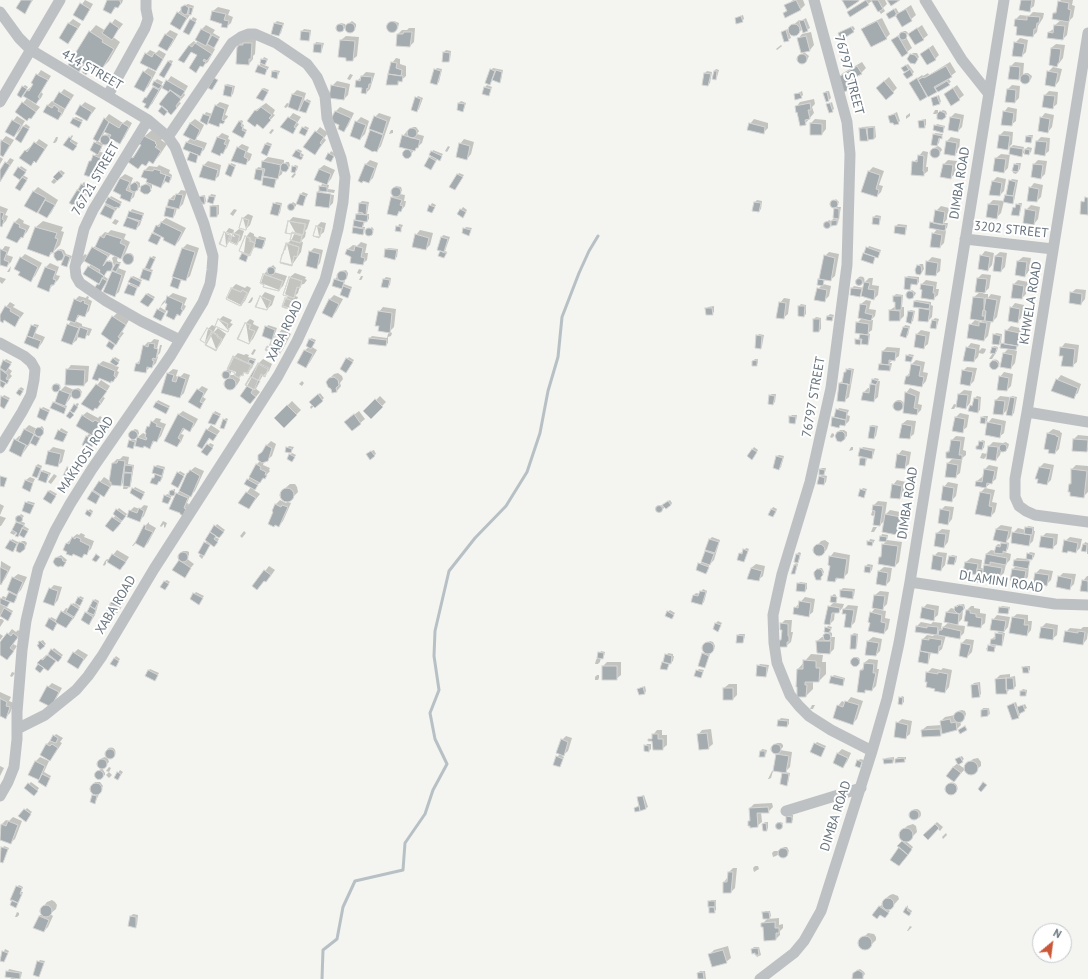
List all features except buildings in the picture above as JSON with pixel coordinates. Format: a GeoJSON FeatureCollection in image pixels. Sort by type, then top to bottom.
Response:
{"type":"FeatureCollection","features":[{"type":"Feature","properties":{"kind":"street"},"geometry":{"type":"LineString","coordinates":[[0,102],[60,0]]}},
{"type":"Feature","properties":{"kind":"street"},"geometry":{"type":"LineString","coordinates":[[108,95],[145,28],[148,19],[146,0]]}},
{"type":"Feature","properties":{"kind":"street","name":"76797 STREET"},"geometry":{"type":"LineString","coordinates":[[814,0],[847,122],[850,154],[847,265],[831,388],[810,482],[782,574],[773,615],[774,643],[777,663],[790,695],[799,706],[810,716],[831,730],[872,751]]}},
{"type":"Feature","properties":{"kind":"street"},"geometry":{"type":"LineString","coordinates":[[925,0],[962,60],[989,94]]}},
{"type":"Feature","properties":{"kind":"street","name":"DIMBA ROAD"},"geometry":{"type":"LineString","coordinates":[[760,979],[794,953],[804,941],[821,911],[887,699],[910,582],[1004,0]]}},
{"type":"Feature","properties":{"kind":"street","name":"414 STREET"},"geometry":{"type":"LineString","coordinates":[[0,12],[19,38],[31,50],[148,120],[168,137],[174,147]]}},
{"type":"Feature","properties":{"kind":"street","name":"KHWELA ROAD"},"geometry":{"type":"LineString","coordinates":[[1088,33],[1083,92],[1053,249],[1015,479],[1015,497],[1019,506],[1026,512],[1088,522]]}},
{"type":"Feature","properties":{"kind":"street","name":"XABA ROAD"},"geometry":{"type":"LineString","coordinates":[[17,729],[45,715],[76,690],[102,656],[154,569],[278,376],[297,341],[325,280],[342,202],[344,177],[341,158],[327,118],[325,96],[317,76],[307,64],[265,37],[256,34],[249,34],[241,37],[232,43],[224,53],[168,137]]}},
{"type":"Feature","properties":{"kind":"street","name":"76721 STREET"},"geometry":{"type":"LineString","coordinates":[[148,120],[93,210],[84,229],[75,267],[76,276],[80,283],[106,301],[141,321],[180,340]]}},
{"type":"Feature","properties":{"kind":"street","name":"MAKHOSI ROAD"},"geometry":{"type":"LineString","coordinates":[[0,796],[14,767],[22,650],[26,622],[38,569],[46,549],[70,504],[88,475],[180,340],[203,302],[210,284],[213,256],[204,224],[174,147]]}},
{"type":"Feature","properties":{"kind":"street","name":"3202 STREET"},"geometry":{"type":"LineString","coordinates":[[966,239],[1053,249]]}},
{"type":"Feature","properties":{"kind":"street"},"geometry":{"type":"LineString","coordinates":[[0,343],[24,356],[31,362],[35,370],[31,395],[0,448]]}},
{"type":"Feature","properties":{"kind":"street"},"geometry":{"type":"LineString","coordinates":[[1027,412],[1088,422]]}},
{"type":"Feature","properties":{"kind":"street","name":"DLAMINI ROAD"},"geometry":{"type":"LineString","coordinates":[[910,582],[1055,604],[1088,605]]}},
{"type":"Feature","properties":{"kind":"street"},"geometry":{"type":"LineString","coordinates":[[786,811],[860,788]]}},
{"type":"Feature","properties":{"kind":"waterway"},"geometry":{"type":"LineString","coordinates":[[322,979],[323,950],[337,939],[343,907],[355,881],[403,870],[405,843],[425,814],[433,790],[447,764],[435,739],[430,713],[439,690],[434,656],[435,631],[449,571],[475,538],[506,506],[527,472],[540,433],[548,391],[558,357],[562,317],[579,273],[598,236]]}}]}
